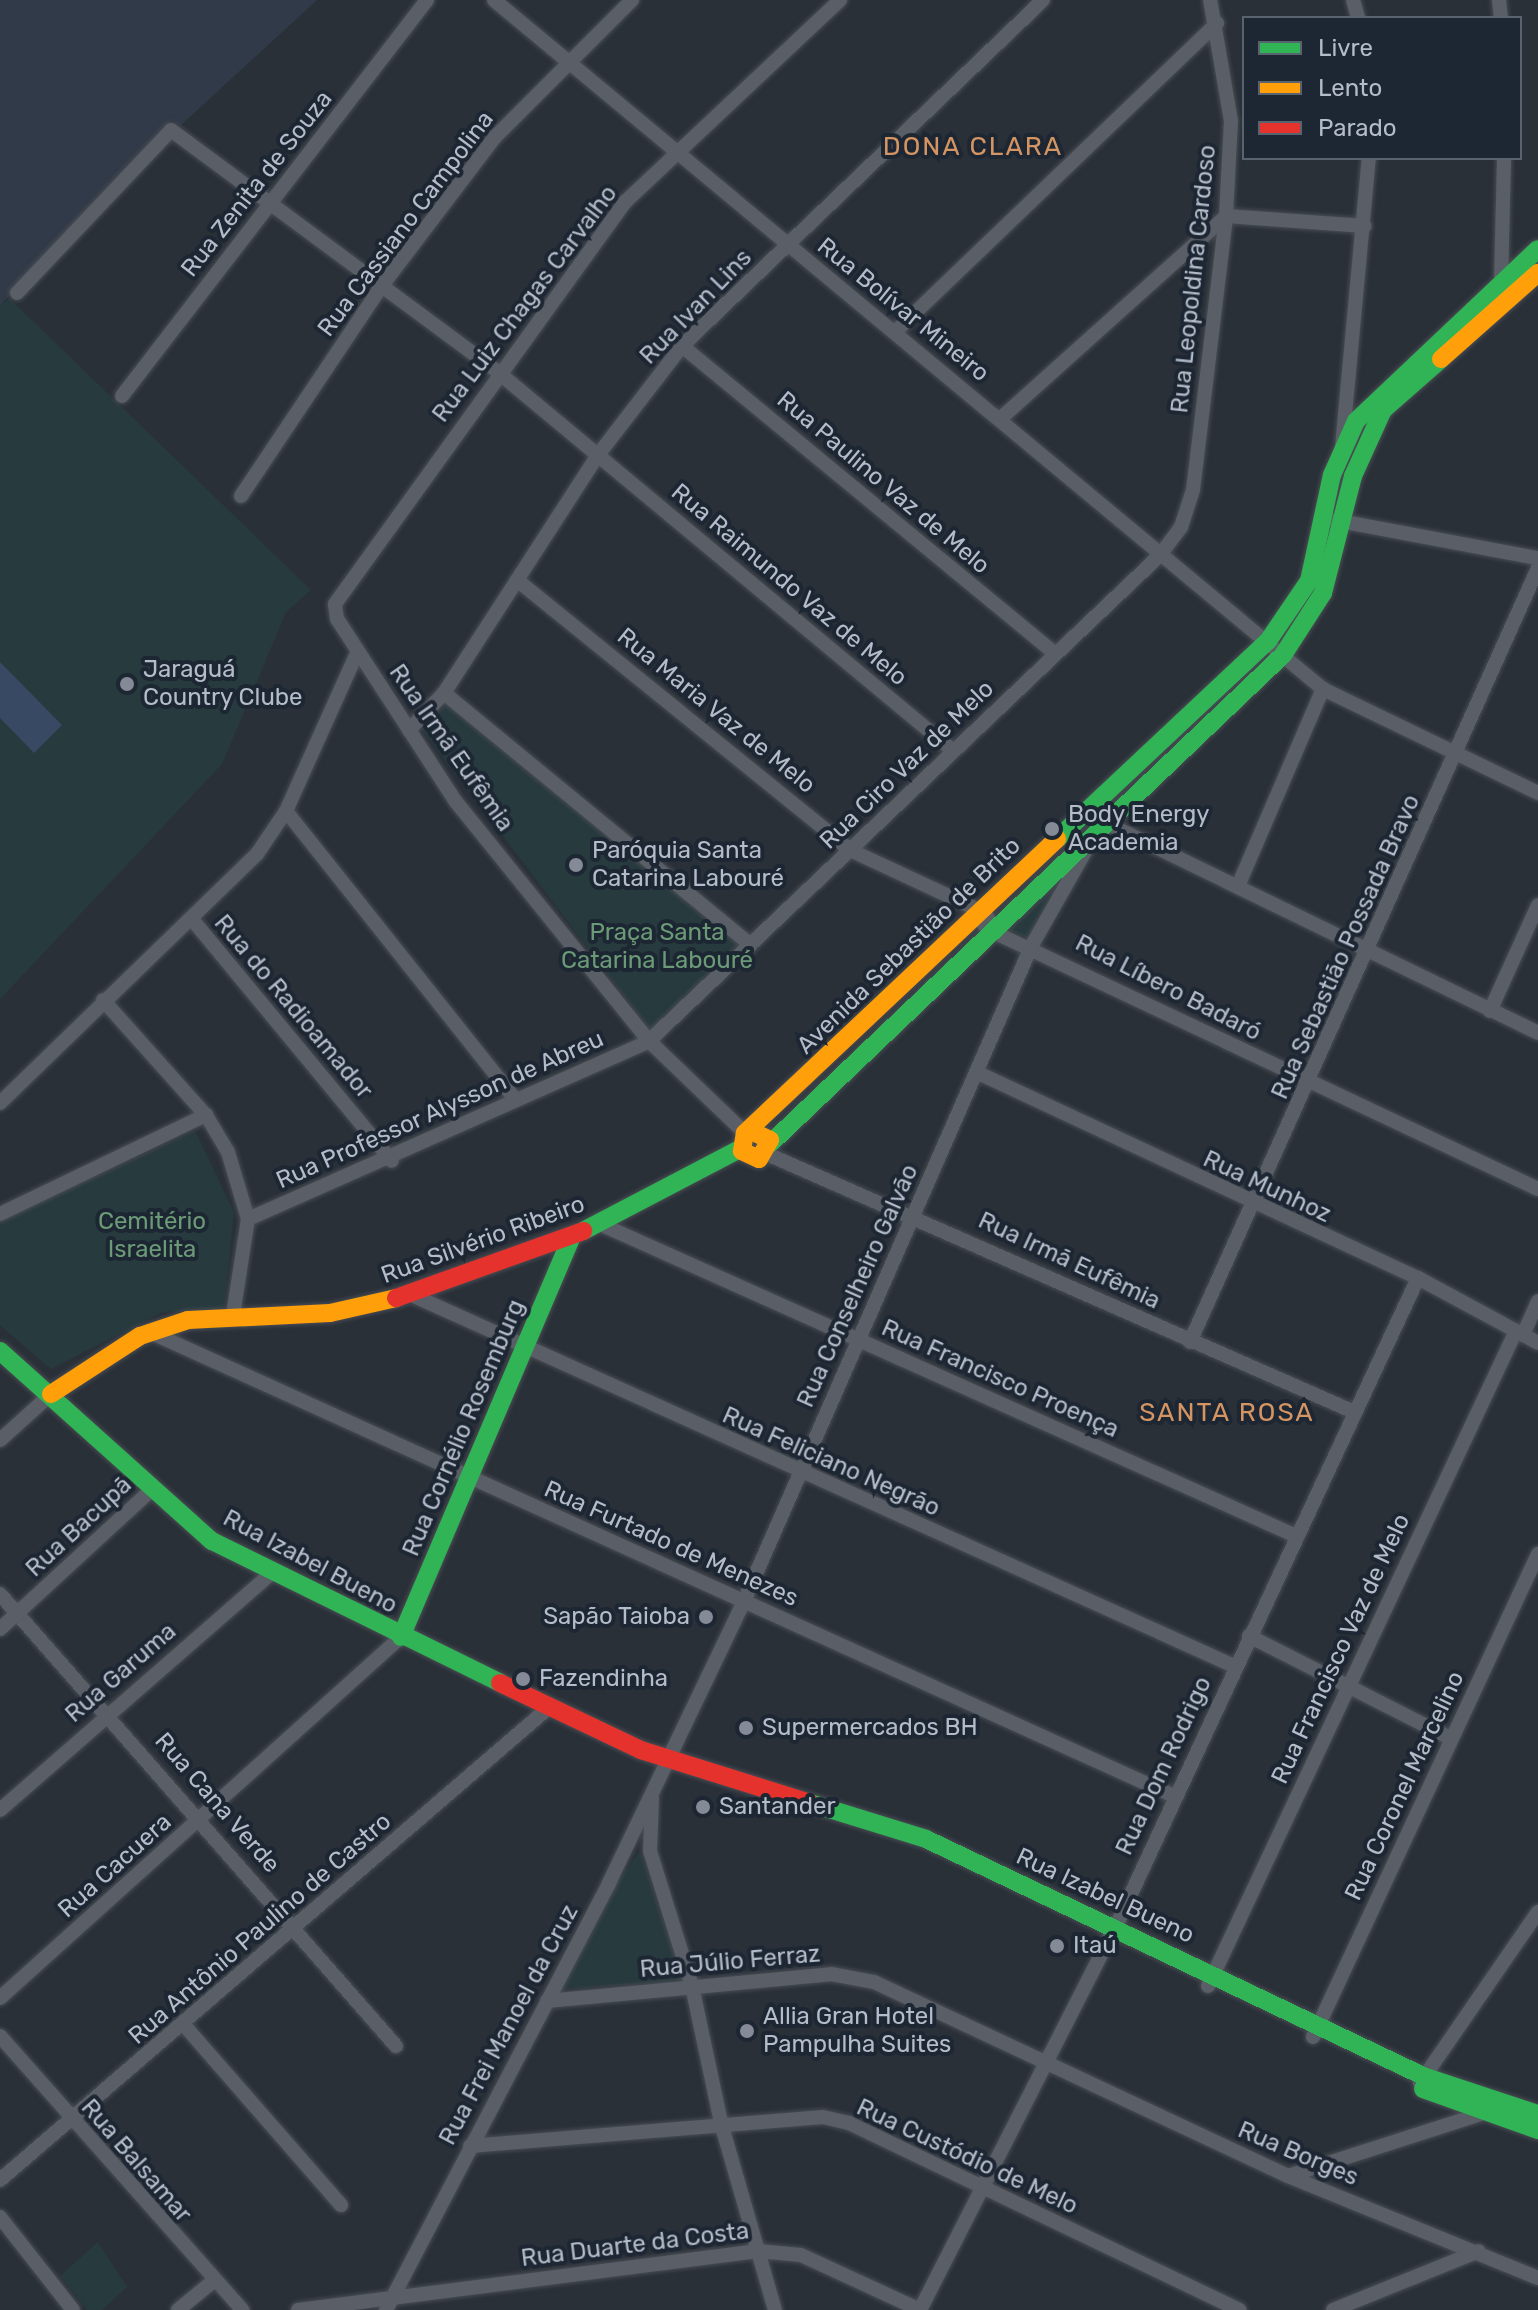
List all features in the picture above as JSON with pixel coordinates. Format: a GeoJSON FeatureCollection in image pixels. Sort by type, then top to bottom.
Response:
{"type":"FeatureCollection","features":[{"type":"Feature","properties":{"kind":"street","name":"Rua Zenita de Souza"},"geometry":{"type":"LineString","coordinates":[[122,396],[427,0]]}},
{"type":"Feature","properties":{"kind":"street","name":"Rua Bolívar Mineiro"},"geometry":{"type":"LineString","coordinates":[[494,0],[1001,418],[1160,555],[1323,689],[1456,757],[1538,793]]}},
{"type":"Feature","properties":{"kind":"street","name":"Rua Cassiano Campolina"},"geometry":{"type":"LineString","coordinates":[[241,496],[381,287],[495,137],[566,62],[632,0]]}},
{"type":"Feature","properties":{"kind":"street","name":"Rua Luiz Chagas Carvalho"},"geometry":{"type":"LineString","coordinates":[[339,591],[625,202],[840,0]]}},
{"type":"Feature","properties":{"kind":"street","name":"Rua Ivan Lins"},"geometry":{"type":"LineString","coordinates":[[409,730],[444,693],[598,455],[682,346],[1043,0]]}},
{"type":"Feature","properties":{"kind":"street","name":"Rua Leopoldina Cardoso"},"geometry":{"type":"LineString","coordinates":[[1160,555],[1181,527],[1193,490],[1226,216],[1231,121],[1217,23],[1210,0]]}},
{"type":"Feature","properties":{"kind":"street"},"geometry":{"type":"LineString","coordinates":[[896,331],[1217,23]]}},
{"type":"Feature","properties":{"kind":"street","name":"Rua Raimundo Vaz de Melo"},"geometry":{"type":"LineString","coordinates":[[17,293],[171,130],[499,373],[951,749]]}},
{"type":"Feature","properties":{"kind":"street"},"geometry":{"type":"LineString","coordinates":[[1342,447],[1340,413],[1365,226],[1369,160]]}},
{"type":"Feature","properties":{"kind":"street"},"geometry":{"type":"LineString","coordinates":[[1501,282],[1504,160]]}},
{"type":"Feature","properties":{"kind":"street"},"geometry":{"type":"LineString","coordinates":[[1001,418],[1226,216],[1365,226]]}},
{"type":"Feature","properties":{"kind":"street","name":"Avenida Sebastião de Brito"},"geometry":{"type":"LineString","coordinates":[[746,1137],[976,913],[1268,641],[1309,581],[1342,447],[1370,402],[1538,249]]}},
{"type":"Feature","properties":{"kind":"street","name":"Avenida Sebastião de Brito"},"geometry":{"type":"LineString","coordinates":[[769,1149],[1283,655],[1323,593],[1347,522],[1353,476],[1383,410],[1538,273]]}},
{"type":"Feature","properties":{"kind":"street","name":"Rua Paulino Vaz de Melo"},"geometry":{"type":"LineString","coordinates":[[682,346],[1056,654]]}},
{"type":"Feature","properties":{"kind":"street"},"geometry":{"type":"LineString","coordinates":[[1326,518],[1538,558]]}},
{"type":"Feature","properties":{"kind":"street","name":"Rua Ciro Vaz de Melo"},"geometry":{"type":"LineString","coordinates":[[649,1041],[850,850],[951,749],[1160,555]]}},
{"type":"Feature","properties":{"kind":"street","name":"Rua Sebastião Possada Bravo"},"geometry":{"type":"LineString","coordinates":[[1190,1342],[1254,1206],[1307,1082],[1370,951],[1538,568]]}},
{"type":"Feature","properties":{"kind":"street","name":"Rua Maria Vaz de Melo"},"geometry":{"type":"LineString","coordinates":[[517,580],[850,850],[976,913],[980,925],[996,929]]}},
{"type":"Feature","properties":{"kind":"street","name":"Rua Irmã Eufêmia"},"geometry":{"type":"LineString","coordinates":[[339,591],[337,619],[456,802],[649,1041],[746,1137]]}},
{"type":"Feature","properties":{"kind":"street"},"geometry":{"type":"LineString","coordinates":[[0,1103],[257,854],[286,811],[358,651]]}},
{"type":"Feature","properties":{"kind":"street"},"geometry":{"type":"LineString","coordinates":[[1238,886],[1323,689]]}},
{"type":"Feature","properties":{"kind":"street"},"geometry":{"type":"LineString","coordinates":[[444,693],[751,945]]}},
{"type":"Feature","properties":{"kind":"street"},"geometry":{"type":"LineString","coordinates":[[286,811],[516,1100]]}},
{"type":"Feature","properties":{"kind":"street"},"geometry":{"type":"LineString","coordinates":[[1100,829],[1238,886],[1538,1033]]}},
{"type":"Feature","properties":{"kind":"street","name":"Rua Conselheiro Galvão"},"geometry":{"type":"LineString","coordinates":[[664,1763],[744,1601],[1032,945],[1100,829]]}},
{"type":"Feature","properties":{"kind":"street"},"geometry":{"type":"LineString","coordinates":[[1490,1011],[1538,905]]}},
{"type":"Feature","properties":{"kind":"street","name":"Rua do Radioamador"},"geometry":{"type":"LineString","coordinates":[[191,918],[392,1161]]}},
{"type":"Feature","properties":{"kind":"street","name":"Rua Líbero Badaró"},"geometry":{"type":"LineString","coordinates":[[996,929],[1307,1082],[1538,1189]]}},
{"type":"Feature","properties":{"kind":"street"},"geometry":{"type":"LineString","coordinates":[[103,1000],[206,1115],[228,1152],[248,1219],[233,1315]]}},
{"type":"Feature","properties":{"kind":"street","name":"Rua Professor Alysson de Abreu"},"geometry":{"type":"LineString","coordinates":[[248,1219],[392,1161],[516,1100],[649,1041]]}},
{"type":"Feature","properties":{"kind":"street","name":"Rua Munhoz"},"geometry":{"type":"LineString","coordinates":[[976,1072],[1254,1206],[1418,1278],[1538,1343]]}},
{"type":"Feature","properties":{"kind":"street"},"geometry":{"type":"LineString","coordinates":[[0,1214],[206,1115]]}},
{"type":"Feature","properties":{"kind":"street"},"geometry":{"type":"LineString","coordinates":[[765,1133],[769,1149],[754,1160],[746,1137],[765,1133]]}},
{"type":"Feature","properties":{"kind":"street","name":"Rua Silvério Ribeiro"},"geometry":{"type":"LineString","coordinates":[[51,1394],[150,1332],[233,1315],[330,1313],[412,1295],[556,1251],[572,1237],[600,1224],[746,1137]]}},
{"type":"Feature","properties":{"kind":"street","name":"Rua Irmã Eufêmia"},"geometry":{"type":"LineString","coordinates":[[769,1149],[1190,1342],[1352,1411]]}},
{"type":"Feature","properties":{"kind":"street","name":"Rua Francisco Proença"},"geometry":{"type":"LineString","coordinates":[[600,1224],[1294,1535]]}},
{"type":"Feature","properties":{"kind":"street","name":"Rua Cornélio Rosemburg"},"geometry":{"type":"LineString","coordinates":[[401,1637],[522,1348],[556,1251]]}},
{"type":"Feature","properties":{"kind":"street","name":"Rua Dom Rodrigo"},"geometry":{"type":"LineString","coordinates":[[920,2310],[1113,1932],[1294,1535],[1418,1278]]}},
{"type":"Feature","properties":{"kind":"street","name":"Rua Feliciano Negrão"},"geometry":{"type":"LineString","coordinates":[[412,1295],[522,1348],[1234,1666]]}},
{"type":"Feature","properties":{"kind":"street","name":"Rua Francisco Vaz de Melo"},"geometry":{"type":"LineString","coordinates":[[1210,1980],[1347,1687],[1538,1301]]}},
{"type":"Feature","properties":{"kind":"street","name":"Rua Furtado de Menezes"},"geometry":{"type":"LineString","coordinates":[[150,1332],[1174,1796]]}},
{"type":"Feature","properties":{"kind":"street","name":"Rua Izabel Bueno"},"geometry":{"type":"LineString","coordinates":[[0,1351],[212,1541],[401,1637],[664,1763],[926,1839],[1420,2082],[1469,2114],[1538,2130]]}},
{"type":"Feature","properties":{"kind":"street"},"geometry":{"type":"LineString","coordinates":[[0,1440],[51,1394]]}},
{"type":"Feature","properties":{"kind":"street","name":"Rua Bacupã"},"geometry":{"type":"LineString","coordinates":[[0,1629],[152,1489]]}},
{"type":"Feature","properties":{"kind":"street","name":"Rua Coronel Marcelino"},"geometry":{"type":"LineString","coordinates":[[1315,2032],[1538,1554]]}},
{"type":"Feature","properties":{"kind":"street","name":"Rua Garuma"},"geometry":{"type":"LineString","coordinates":[[0,1810],[273,1572]]}},
{"type":"Feature","properties":{"kind":"street","name":"Rua Cana Verde"},"geometry":{"type":"LineString","coordinates":[[0,1594],[110,1711],[396,2046]]}},
{"type":"Feature","properties":{"kind":"street"},"geometry":{"type":"LineString","coordinates":[[1249,1636],[1450,1738]]}},
{"type":"Feature","properties":{"kind":"street","name":"Rua Cacuera"},"geometry":{"type":"LineString","coordinates":[[0,1998],[401,1637]]}},
{"type":"Feature","properties":{"kind":"street","name":"Rua Antônio Paulino de Castro"},"geometry":{"type":"LineString","coordinates":[[0,2180],[296,1930],[547,1709]]}},
{"type":"Feature","properties":{"kind":"street","name":"Rua Frei Manoel da Cruz"},"geometry":{"type":"LineString","coordinates":[[389,2305],[547,2001],[664,1763]]}},
{"type":"Feature","properties":{"kind":"street"},"geometry":{"type":"LineString","coordinates":[[653,1790],[650,1851],[692,1986],[721,2123],[775,2310]]}},
{"type":"Feature","properties":{"kind":"street"},"geometry":{"type":"LineString","coordinates":[[623,1850],[631,1844],[650,1851]]}},
{"type":"Feature","properties":{"kind":"street"},"geometry":{"type":"LineString","coordinates":[[1420,2082],[1538,1912]]}},
{"type":"Feature","properties":{"kind":"street","name":"Rua Júlio Ferraz"},"geometry":{"type":"LineString","coordinates":[[547,2001],[831,1974],[874,1982],[1044,2063]]}},
{"type":"Feature","properties":{"kind":"street"},"geometry":{"type":"LineString","coordinates":[[184,2025],[341,2205]]}},
{"type":"Feature","properties":{"kind":"street","name":"Rua Balsamar"},"geometry":{"type":"LineString","coordinates":[[0,2036],[211,2283],[242,2310]]}},
{"type":"Feature","properties":{"kind":"street","name":"Rua Borges"},"geometry":{"type":"LineString","coordinates":[[1044,2063],[1288,2176],[1479,2251],[1538,2278]]}},
{"type":"Feature","properties":{"kind":"street","name":"Rua Izabel Bueno"},"geometry":{"type":"LineString","coordinates":[[1420,2082],[1538,2116]]}},
{"type":"Feature","properties":{"kind":"street"},"geometry":{"type":"LineString","coordinates":[[1288,2176],[1469,2114],[1498,2109],[1538,2116]]}},
{"type":"Feature","properties":{"kind":"street","name":"Rua Custódio de Melo"},"geometry":{"type":"LineString","coordinates":[[470,2146],[823,2117],[849,2123],[1239,2310]]}},
{"type":"Feature","properties":{"kind":"street"},"geometry":{"type":"LineString","coordinates":[[0,2217],[73,2310]]}},
{"type":"Feature","properties":{"kind":"street","name":"Rua Duarte da Costa"},"geometry":{"type":"LineString","coordinates":[[389,2305],[758,2251],[801,2255],[920,2310]]}},
{"type":"Feature","properties":{"kind":"street"},"geometry":{"type":"LineString","coordinates":[[1333,2310],[1479,2251]]}},
{"type":"Feature","properties":{"kind":"street"},"geometry":{"type":"LineString","coordinates":[[178,2310],[211,2283]]}},
{"type":"Feature","properties":{"kind":"street"},"geometry":{"type":"LineString","coordinates":[[298,2310],[389,2305]]}},
{"type":"Feature","properties":{"kind":"shaded area"},"geometry":{"type":"Polygon","coordinates":[[[0,0],[317,0],[180,126],[172,120],[0,306],[0,0]]]}},
{"type":"Feature","properties":{"kind":"green space","name":"Jaraguá Country Clube"},"geometry":{"type":"Polygon","coordinates":[[[9,298],[311,590],[286,612],[222,764],[0,999],[0,306],[9,298]]]}},
{"type":"Feature","properties":{"kind":"green space","name":"Praça Santa Catarina Labouré"},"geometry":{"type":"Polygon","coordinates":[[[447,702],[741,945],[651,1031],[422,730],[447,702]]]}},
{"type":"Feature","properties":{"kind":"green space"},"geometry":{"type":"Polygon","coordinates":[[[1081,855],[1036,941],[1002,928],[1081,855]]]}},
{"type":"Feature","properties":{"kind":"green space","name":"Cemitério Israelita"},"geometry":{"type":"Polygon","coordinates":[[[195,1131],[234,1212],[224,1311],[163,1312],[51,1369],[0,1325],[0,1220],[195,1131]]]}},
{"type":"Feature","properties":{"kind":"green space"},"geometry":{"type":"Polygon","coordinates":[[[640,1851],[683,1982],[560,1989],[610,1892],[640,1851]]]}},
{"type":"Feature","properties":{"kind":"green space"},"geometry":{"type":"Polygon","coordinates":[[[98,2242],[127,2287],[102,2310],[87,2310],[60,2276],[98,2242]]]}},
{"type":"Feature","properties":{"kind":"water"},"geometry":{"type":"Polygon","coordinates":[[[0,662],[62,725],[34,753],[0,718],[0,662]]]}},
{"type":"Feature","properties":{"kind":"traffic: fast"},"geometry":{"type":"LineString","coordinates":[[1057,839],[1268,641],[1309,581],[1332,475],[1356,421],[1538,249]]}},
{"type":"Feature","properties":{"kind":"traffic: fast"},"geometry":{"type":"LineString","coordinates":[[771,1143],[1283,655],[1323,593],[1353,476],[1383,410],[1441,359]]}},
{"type":"Feature","properties":{"kind":"traffic: fast"},"geometry":{"type":"LineString","coordinates":[[583,1231],[742,1148]]}},
{"type":"Feature","properties":{"kind":"traffic: fast"},"geometry":{"type":"LineString","coordinates":[[401,1637],[572,1237]]}},
{"type":"Feature","properties":{"kind":"traffic: fast"},"geometry":{"type":"LineString","coordinates":[[0,1351],[212,1541],[500,1683]]}},
{"type":"Feature","properties":{"kind":"traffic: fast"},"geometry":{"type":"LineString","coordinates":[[810,1803],[926,1839],[1423,2076],[1538,2114]]}},
{"type":"Feature","properties":{"kind":"traffic: fast"},"geometry":{"type":"LineString","coordinates":[[1423,2089],[1538,2130]]}},
{"type":"Feature","properties":{"kind":"traffic: slow"},"geometry":{"type":"LineString","coordinates":[[1441,359],[1538,273]]}},
{"type":"Feature","properties":{"kind":"traffic: slow"},"geometry":{"type":"LineString","coordinates":[[751,1131],[770,1140],[759,1159],[742,1151],[745,1133],[1057,839]]}},
{"type":"Feature","properties":{"kind":"traffic: slow"},"geometry":{"type":"LineString","coordinates":[[51,1394],[140,1336],[188,1320],[330,1313],[396,1298]]}},
{"type":"Feature","properties":{"kind":"traffic: jam"},"geometry":{"type":"LineString","coordinates":[[396,1298],[583,1231]]}},
{"type":"Feature","properties":{"kind":"traffic: jam"},"geometry":{"type":"LineString","coordinates":[[500,1683],[641,1750],[810,1803]]}},
{"type":"Feature","properties":{"kind":"place","name":"Jaraguá Country Clube"},"geometry":{"type":"Point","coordinates":[127,684]}},
{"type":"Feature","properties":{"kind":"place","name":"Body Energy Academia"},"geometry":{"type":"Point","coordinates":[1052,829]}},
{"type":"Feature","properties":{"kind":"place","name":"Paróquia Santa Catarina Labouré"},"geometry":{"type":"Point","coordinates":[576,865]}},
{"type":"Feature","properties":{"kind":"place","name":"Sapão Taioba"},"geometry":{"type":"Point","coordinates":[706,1617]}},
{"type":"Feature","properties":{"kind":"place","name":"Fazendinha"},"geometry":{"type":"Point","coordinates":[523,1679]}},
{"type":"Feature","properties":{"kind":"place","name":"Supermercados BH"},"geometry":{"type":"Point","coordinates":[746,1728]}},
{"type":"Feature","properties":{"kind":"place","name":"Santander"},"geometry":{"type":"Point","coordinates":[703,1807]}},
{"type":"Feature","properties":{"kind":"place","name":"Itaú"},"geometry":{"type":"Point","coordinates":[1057,1946]}},
{"type":"Feature","properties":{"kind":"place","name":"Allia Gran Hotel Pampulha Suites"},"geometry":{"type":"Point","coordinates":[747,2031]}},
{"type":"Feature","properties":{"kind":"district","name":"DONA CLARA"},"geometry":{"type":"Point","coordinates":[973,147]}},
{"type":"Feature","properties":{"kind":"district","name":"SANTA ROSA"},"geometry":{"type":"Point","coordinates":[1227,1413]}}]}
